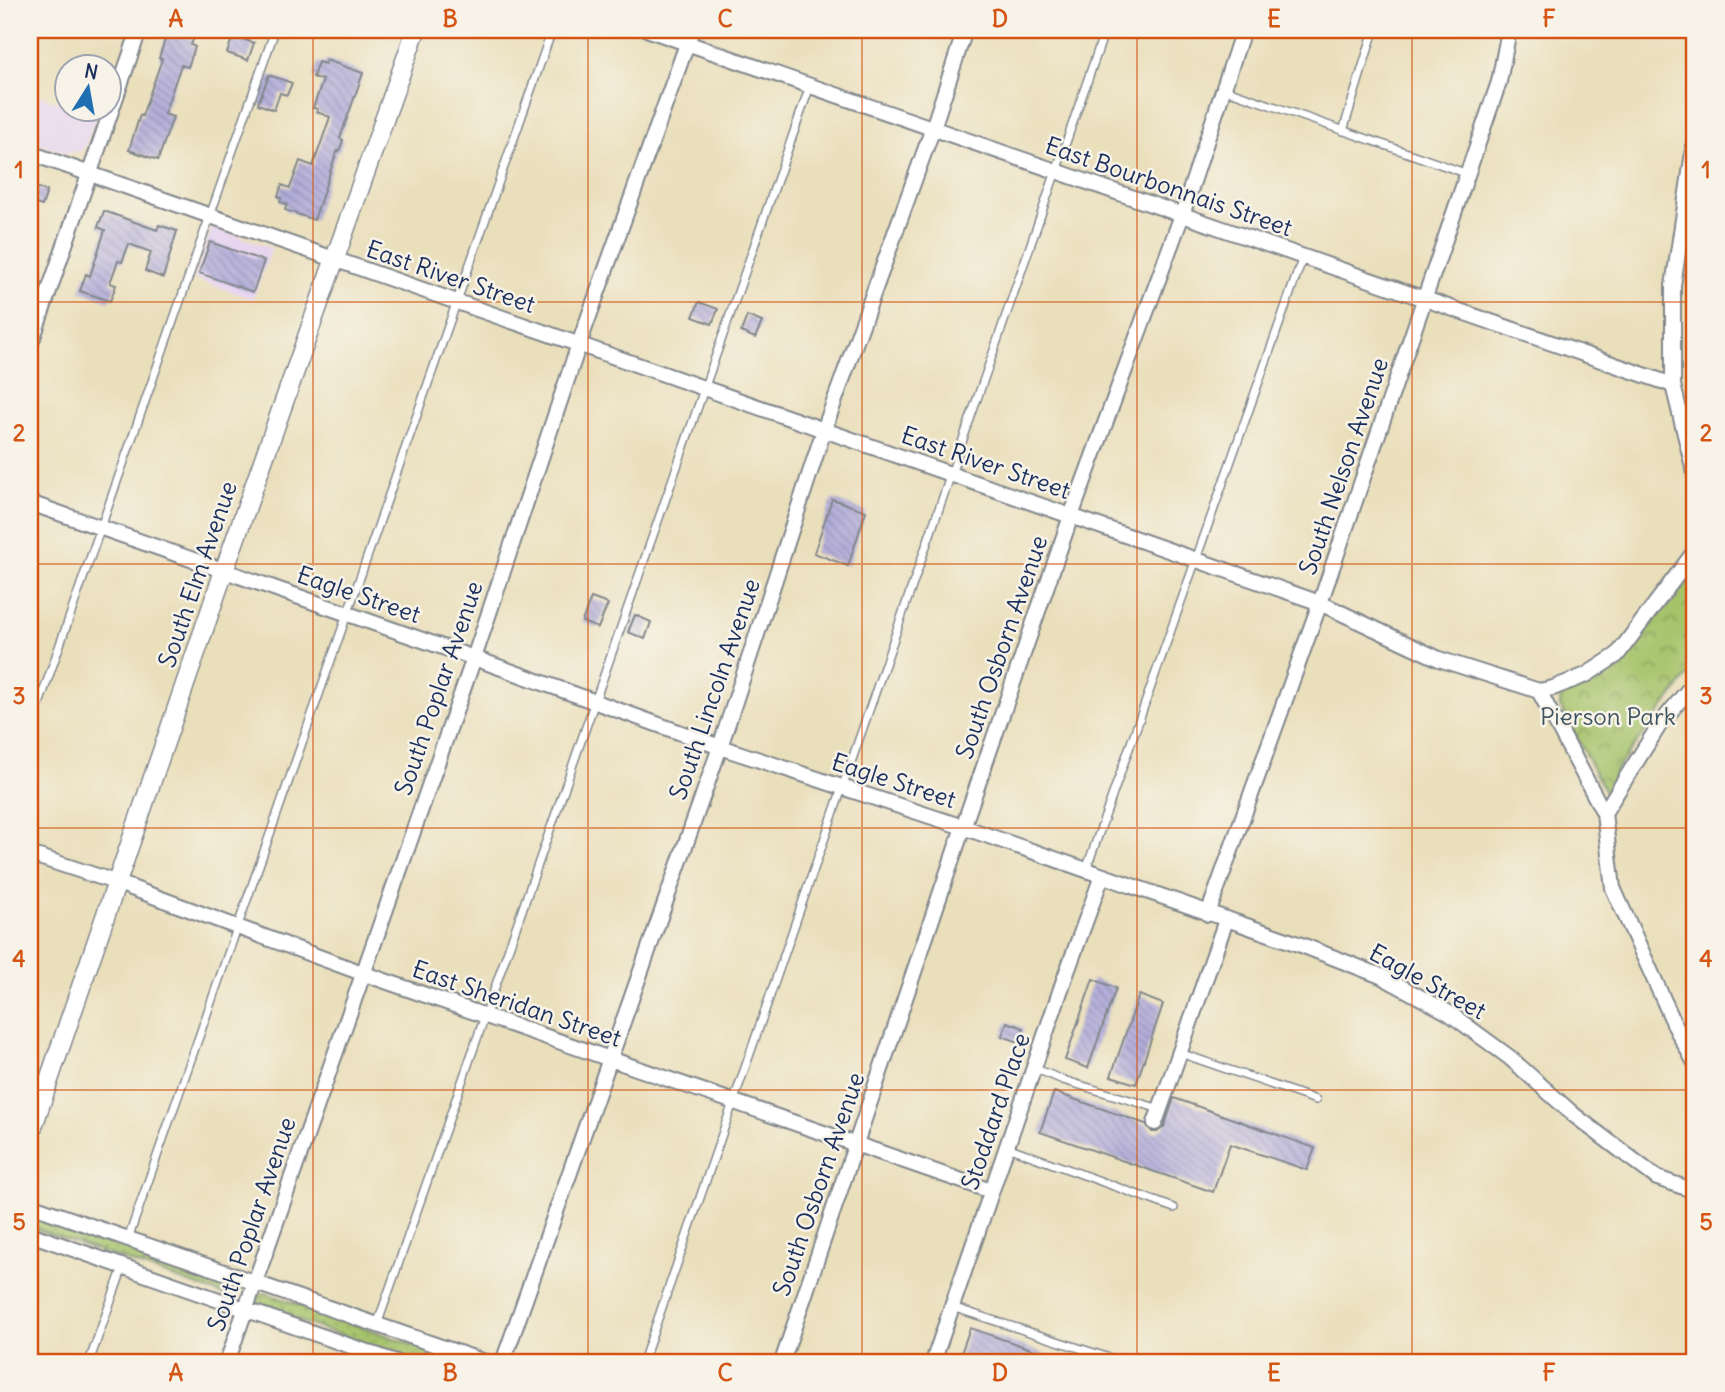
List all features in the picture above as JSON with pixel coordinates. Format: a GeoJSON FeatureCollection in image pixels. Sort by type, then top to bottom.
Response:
{"type":"FeatureCollection","features":[{"type":"Feature","properties":{"kind":"street"},"geometry":{"type":"LineString","coordinates":[[30,346],[139,30]]}},
{"type":"Feature","properties":{"kind":"street","name":"South Elm Avenue"},"geometry":{"type":"LineString","coordinates":[[30,1135],[224,571],[416,30]]}},
{"type":"Feature","properties":{"kind":"street","name":"East Bourbonnais Street"},"geometry":{"type":"LineString","coordinates":[[649,30],[690,36],[810,85],[1673,385]]}},
{"type":"Feature","properties":{"kind":"street","name":"South Lincoln Avenue"},"geometry":{"type":"LineString","coordinates":[[503,1362],[720,747],[824,430],[933,128],[965,30]]}},
{"type":"Feature","properties":{"kind":"street","name":"South Osborn Avenue"},"geometry":{"type":"LineString","coordinates":[[782,1362],[962,827],[1071,516],[1182,215],[1243,30]]}},
{"type":"Feature","properties":{"kind":"street","name":"South Nelson Avenue"},"geometry":{"type":"LineString","coordinates":[[1208,914],[1320,603],[1468,174],[1499,82],[1509,30]]}},
{"type":"Feature","properties":{"kind":"street","name":"South Poplar Avenue"},"geometry":{"type":"LineString","coordinates":[[227,1362],[474,658],[579,344],[690,36]]}},
{"type":"Feature","properties":{"kind":"street"},"geometry":{"type":"LineString","coordinates":[[1695,139],[1673,286],[1673,385],[1695,475]]}},
{"type":"Feature","properties":{"kind":"street","name":"East River Street"},"geometry":{"type":"LineString","coordinates":[[30,153],[1320,603],[1439,659],[1539,691]]}},
{"type":"Feature","properties":{"kind":"street","name":"Eagle Street"},"geometry":{"type":"LineString","coordinates":[[30,503],[720,747],[962,827],[1381,975],[1449,1013],[1509,1056],[1574,1115],[1657,1178],[1695,1191]]}},
{"type":"Feature","properties":{"kind":"street"},"geometry":{"type":"LineString","coordinates":[[1695,551],[1617,654],[1586,675],[1539,691],[1604,813],[1613,888],[1678,1032],[1695,1063]]}},
{"type":"Feature","properties":{"kind":"street"},"geometry":{"type":"LineString","coordinates":[[1604,813],[1660,724],[1695,682]]}},
{"type":"Feature","properties":{"kind":"street","name":"East Sheridan Street"},"geometry":{"type":"LineString","coordinates":[[30,854],[118,883],[362,973],[991,1191]]}},
{"type":"Feature","properties":{"kind":"street","name":"Stoddard Place"},"geometry":{"type":"LineString","coordinates":[[933,1362],[1102,876]]}},
{"type":"Feature","properties":{"kind":"street"},"geometry":{"type":"LineString","coordinates":[[1157,1115],[1226,920]]}},
{"type":"Feature","properties":{"kind":"street"},"geometry":{"type":"LineString","coordinates":[[30,1205],[485,1362]]}},
{"type":"Feature","properties":{"kind":"street"},"geometry":{"type":"LineString","coordinates":[[30,1234],[246,1310],[365,1357],[396,1362]]}},
{"type":"Feature","properties":{"kind":"lane"},"geometry":{"type":"LineString","coordinates":[[30,730],[275,30]]}},
{"type":"Feature","properties":{"kind":"lane"},"geometry":{"type":"LineString","coordinates":[[128,1239],[552,30]]}},
{"type":"Feature","properties":{"kind":"lane"},"geometry":{"type":"LineString","coordinates":[[643,1362],[1105,30]]}},
{"type":"Feature","properties":{"kind":"lane"},"geometry":{"type":"LineString","coordinates":[[1343,131],[1374,30]]}},
{"type":"Feature","properties":{"kind":"lane"},"geometry":{"type":"LineString","coordinates":[[377,1325],[810,85]]}},
{"type":"Feature","properties":{"kind":"lane"},"geometry":{"type":"LineString","coordinates":[[1224,89],[1468,174]]}},
{"type":"Feature","properties":{"kind":"lane"},"geometry":{"type":"LineString","coordinates":[[1086,870],[1303,257]]}},
{"type":"Feature","properties":{"kind":"lane"},"geometry":{"type":"LineString","coordinates":[[1179,1052],[1316,1100]]}},
{"type":"Feature","properties":{"kind":"lane"},"geometry":{"type":"LineString","coordinates":[[1034,1068],[1157,1115]]}},
{"type":"Feature","properties":{"kind":"lane"},"geometry":{"type":"LineString","coordinates":[[1006,1147],[1174,1208]]}},
{"type":"Feature","properties":{"kind":"lane"},"geometry":{"type":"LineString","coordinates":[[89,1362],[123,1267]]}},
{"type":"Feature","properties":{"kind":"lane"},"geometry":{"type":"LineString","coordinates":[[952,1307],[1122,1362]]}},
{"type":"Feature","properties":{"kind":"shaded area"},"geometry":{"type":"Polygon","coordinates":[[[30,92],[52,100],[52,122],[94,122],[81,151],[66,153],[30,141],[30,92]]]}},
{"type":"Feature","properties":{"kind":"shaded area"},"geometry":{"type":"Polygon","coordinates":[[[212,227],[272,248],[253,299],[194,279],[212,227]]]}},
{"type":"Feature","properties":{"kind":"green space","name":"Pierson Park"},"geometry":{"type":"Polygon","coordinates":[[[1695,566],[1695,666],[1616,770],[1607,796],[1560,706],[1561,694],[1596,681],[1617,665],[1695,566]]]}},
{"type":"Feature","properties":{"kind":"green space"},"geometry":{"type":"Polygon","coordinates":[[[30,1211],[237,1284],[239,1288],[236,1296],[232,1298],[30,1227],[30,1211]]]}},
{"type":"Feature","properties":{"kind":"green space"},"geometry":{"type":"Polygon","coordinates":[[[265,1293],[463,1362],[417,1362],[259,1307],[259,1295],[265,1293]]]}},
{"type":"Feature","properties":{"kind":"building"},"geometry":{"type":"Polygon","coordinates":[[[168,30],[197,30],[191,45],[195,47],[188,67],[181,65],[164,114],[173,117],[158,160],[129,150],[162,59],[159,58],[168,30]]]}},
{"type":"Feature","properties":{"kind":"building"},"geometry":{"type":"Polygon","coordinates":[[[233,36],[254,43],[248,60],[227,53],[233,36]]]}},
{"type":"Feature","properties":{"kind":"building"},"geometry":{"type":"Polygon","coordinates":[[[326,60],[363,73],[340,138],[343,140],[339,152],[337,151],[314,220],[285,210],[287,204],[280,202],[281,198],[278,196],[282,185],[290,188],[300,161],[313,166],[330,117],[313,108],[323,80],[313,77],[318,62],[325,64],[326,60]]]}},
{"type":"Feature","properties":{"kind":"building"},"geometry":{"type":"Polygon","coordinates":[[[269,75],[292,83],[287,95],[280,93],[274,110],[258,104],[269,75]]]}},
{"type":"Feature","properties":{"kind":"building"},"geometry":{"type":"Polygon","coordinates":[[[30,185],[47,191],[42,206],[30,202],[30,185]]]}},
{"type":"Feature","properties":{"kind":"building"},"geometry":{"type":"Polygon","coordinates":[[[104,211],[157,230],[159,225],[177,231],[163,278],[145,271],[151,252],[129,244],[122,262],[118,261],[110,283],[116,285],[110,301],[80,291],[86,274],[90,276],[105,230],[98,227],[104,211]]]}},
{"type":"Feature","properties":{"kind":"building"},"geometry":{"type":"Polygon","coordinates":[[[210,242],[264,261],[253,292],[199,273],[210,242]]]}},
{"type":"Feature","properties":{"kind":"building"},"geometry":{"type":"Polygon","coordinates":[[[699,302],[718,309],[712,324],[693,317],[699,302]]]}},
{"type":"Feature","properties":{"kind":"building"},"geometry":{"type":"Polygon","coordinates":[[[747,316],[762,322],[755,338],[741,332],[747,316]]]}},
{"type":"Feature","properties":{"kind":"building"},"geometry":{"type":"Polygon","coordinates":[[[832,499],[866,511],[848,566],[814,553],[832,499]]]}},
{"type":"Feature","properties":{"kind":"building"},"geometry":{"type":"Polygon","coordinates":[[[591,598],[608,604],[598,628],[582,622],[591,598]]]}},
{"type":"Feature","properties":{"kind":"building"},"geometry":{"type":"Polygon","coordinates":[[[635,615],[651,622],[645,639],[628,632],[635,615]]]}},
{"type":"Feature","properties":{"kind":"building"},"geometry":{"type":"Polygon","coordinates":[[[1093,979],[1116,988],[1088,1068],[1065,1060],[1093,979]]]}},
{"type":"Feature","properties":{"kind":"building"},"geometry":{"type":"Polygon","coordinates":[[[1139,995],[1163,1004],[1136,1084],[1111,1076],[1139,995]]]}},
{"type":"Feature","properties":{"kind":"building"},"geometry":{"type":"Polygon","coordinates":[[[1007,1022],[1024,1028],[1019,1042],[1002,1036],[1007,1022]]]}},
{"type":"Feature","properties":{"kind":"building"},"geometry":{"type":"Polygon","coordinates":[[[1054,1092],[1146,1124],[1152,1132],[1164,1127],[1174,1098],[1315,1148],[1307,1170],[1230,1144],[1213,1192],[1040,1132],[1054,1092]]]}},
{"type":"Feature","properties":{"kind":"building"},"geometry":{"type":"Polygon","coordinates":[[[970,1328],[1063,1360],[1063,1362],[958,1362],[970,1328]]]}}]}
